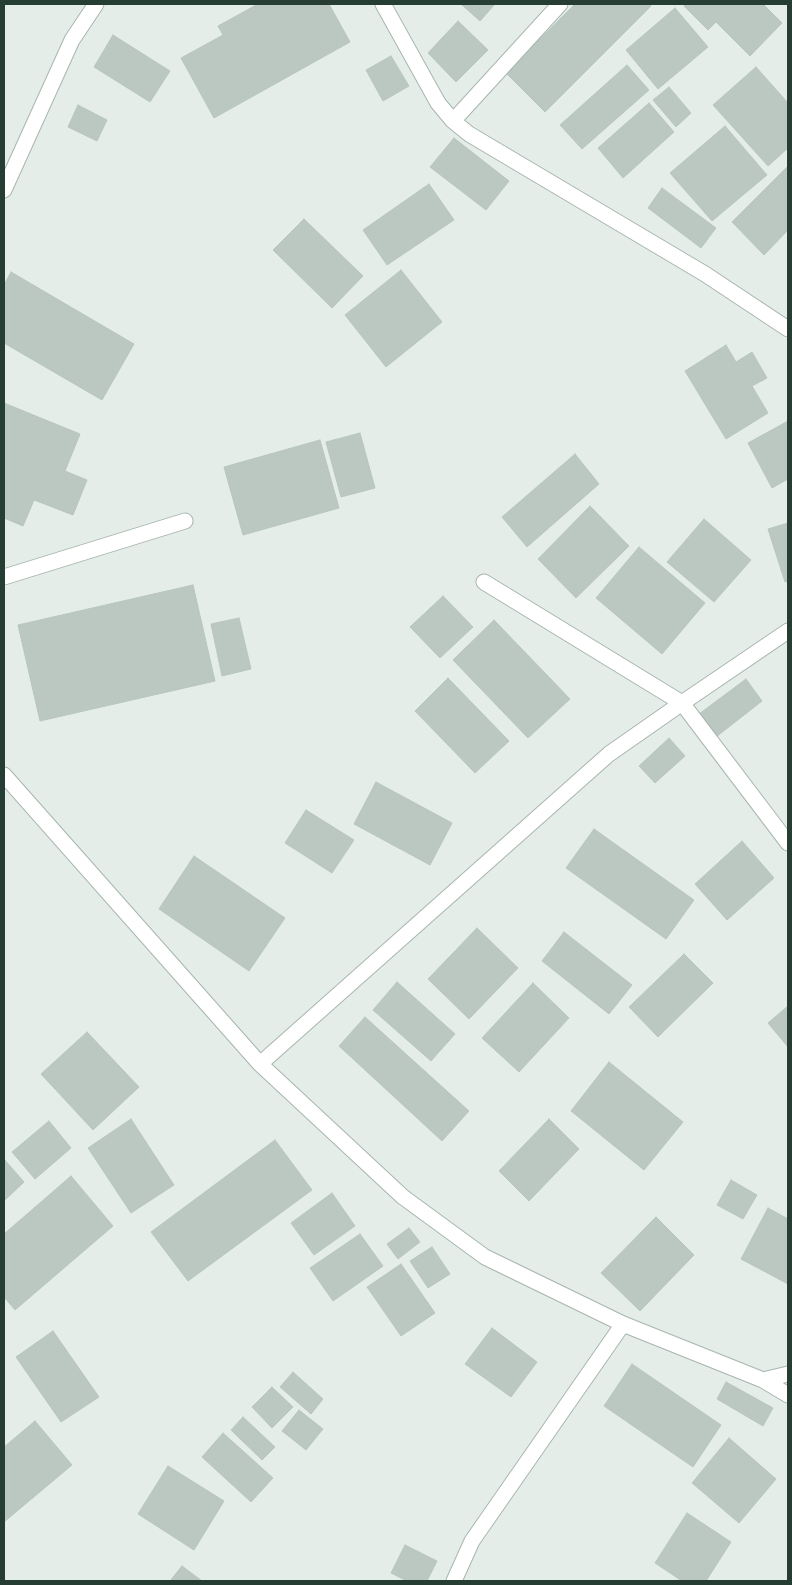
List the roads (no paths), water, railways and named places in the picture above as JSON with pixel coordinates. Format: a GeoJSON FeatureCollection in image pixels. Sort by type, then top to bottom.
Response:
{"type":"FeatureCollection","features":[{"type":"Feature","properties":{"kind":"street"},"geometry":{"type":"LineString","coordinates":[[4,190],[72,40],[96,4]]}},
{"type":"Feature","properties":{"kind":"street"},"geometry":{"type":"LineString","coordinates":[[384,4],[438,103],[453,121],[469,134],[705,274],[788,329]]}},
{"type":"Feature","properties":{"kind":"street"},"geometry":{"type":"LineString","coordinates":[[453,121],[560,4]]}},
{"type":"Feature","properties":{"kind":"street"},"geometry":{"type":"LineString","coordinates":[[4,577],[185,521]]}},
{"type":"Feature","properties":{"kind":"street"},"geometry":{"type":"LineString","coordinates":[[484,582],[682,703],[788,843]]}},
{"type":"Feature","properties":{"kind":"street"},"geometry":{"type":"LineString","coordinates":[[260,1064],[609,754],[788,631]]}},
{"type":"Feature","properties":{"kind":"street"},"geometry":{"type":"LineString","coordinates":[[4,775],[260,1064],[403,1197],[485,1257],[623,1324],[763,1380],[788,1395]]}},
{"type":"Feature","properties":{"kind":"street"},"geometry":{"type":"LineString","coordinates":[[454,1581],[472,1541],[623,1324]]}},
{"type":"Feature","properties":{"kind":"street"},"geometry":{"type":"LineString","coordinates":[[763,1380],[788,1374]]}}]}
